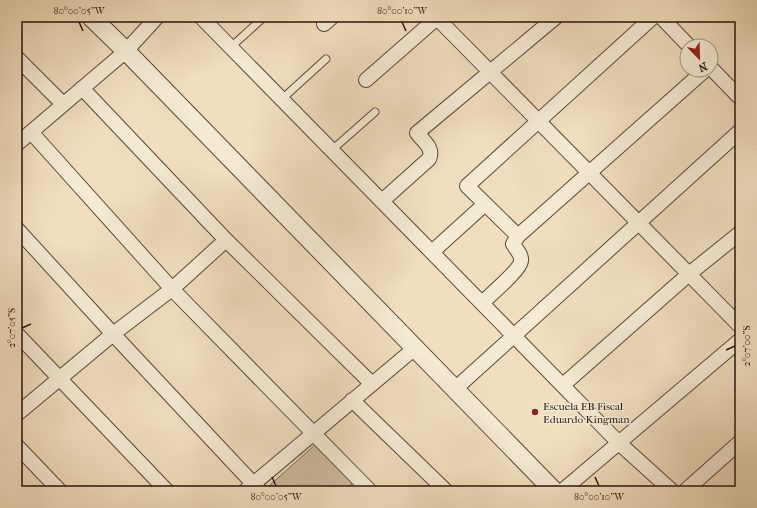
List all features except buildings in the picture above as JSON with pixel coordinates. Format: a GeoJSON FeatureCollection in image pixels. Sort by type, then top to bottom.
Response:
{"type":"FeatureCollection","features":[{"type":"Feature","properties":{"kind":"street"},"geometry":{"type":"LineString","coordinates":[[91,17],[126,51],[554,491]]}},
{"type":"Feature","properties":{"kind":"street"},"geometry":{"type":"LineString","coordinates":[[17,144],[126,51],[157,17]]}},
{"type":"Feature","properties":{"kind":"street"},"geometry":{"type":"LineString","coordinates":[[201,17],[619,443],[672,491]]}},
{"type":"Feature","properties":{"kind":"street"},"geometry":{"type":"LineString","coordinates":[[366,80],[437,17],[740,326]]}},
{"type":"Feature","properties":{"kind":"street"},"geometry":{"type":"LineString","coordinates":[[382,201],[429,159],[431,154],[430,149],[417,133],[556,17]]}},
{"type":"Feature","properties":{"kind":"street"},"geometry":{"type":"LineString","coordinates":[[518,236],[467,186],[652,17]]}},
{"type":"Feature","properties":{"kind":"street"},"geometry":{"type":"LineString","coordinates":[[661,17],[681,38]]}},
{"type":"Feature","properties":{"kind":"street"},"geometry":{"type":"LineString","coordinates":[[17,58],[63,104]]}},
{"type":"Feature","properties":{"kind":"street"},"geometry":{"type":"LineString","coordinates":[[719,76],[740,98]]}},
{"type":"Feature","properties":{"kind":"street"},"geometry":{"type":"LineString","coordinates":[[482,303],[518,269],[521,261],[513,244],[518,236],[696,78]]}},
{"type":"Feature","properties":{"kind":"street"},"geometry":{"type":"LineString","coordinates":[[82,88],[226,240],[372,384]]}},
{"type":"Feature","properties":{"kind":"street"},"geometry":{"type":"LineString","coordinates":[[455,389],[740,131]]}},
{"type":"Feature","properties":{"kind":"street"},"geometry":{"type":"LineString","coordinates":[[31,132],[172,289],[370,491]]}},
{"type":"Feature","properties":{"kind":"street"},"geometry":{"type":"LineString","coordinates":[[432,252],[485,204]]}},
{"type":"Feature","properties":{"kind":"street"},"geometry":{"type":"LineString","coordinates":[[17,230],[252,489],[352,400],[415,348]]}},
{"type":"Feature","properties":{"kind":"street"},"geometry":{"type":"LineString","coordinates":[[563,385],[689,274],[740,232]]}},
{"type":"Feature","properties":{"kind":"street"},"geometry":{"type":"LineString","coordinates":[[17,414],[112,334],[172,289],[226,240]]}},
{"type":"Feature","properties":{"kind":"street"},"geometry":{"type":"LineString","coordinates":[[17,334],[167,491]]}},
{"type":"Feature","properties":{"kind":"street"},"geometry":{"type":"LineString","coordinates":[[562,491],[740,340]]}},
{"type":"Feature","properties":{"kind":"street"},"geometry":{"type":"LineString","coordinates":[[352,400],[446,491]]}},
{"type":"Feature","properties":{"kind":"street"},"geometry":{"type":"LineString","coordinates":[[685,491],[740,442]]}},
{"type":"Feature","properties":{"kind":"street"},"geometry":{"type":"LineString","coordinates":[[17,446],[60,491]]}},
{"type":"Feature","properties":{"kind":"lane"},"geometry":{"type":"LineString","coordinates":[[231,47],[264,17]]}},
{"type":"Feature","properties":{"kind":"lane"},"geometry":{"type":"LineString","coordinates":[[282,99],[326,59]]}},
{"type":"Feature","properties":{"kind":"lane"},"geometry":{"type":"LineString","coordinates":[[332,150],[375,112]]}},
{"type":"Feature","properties":{"kind":"shaded area"},"geometry":{"type":"Polygon","coordinates":[[[316,444],[353,483],[343,491],[276,491],[270,485],[316,444]]]}},
{"type":"Feature","properties":{"kind":"place","name":"Escuela EB Fiscal Eduardo Kingman"},"geometry":{"type":"Point","coordinates":[535,412]}}]}
